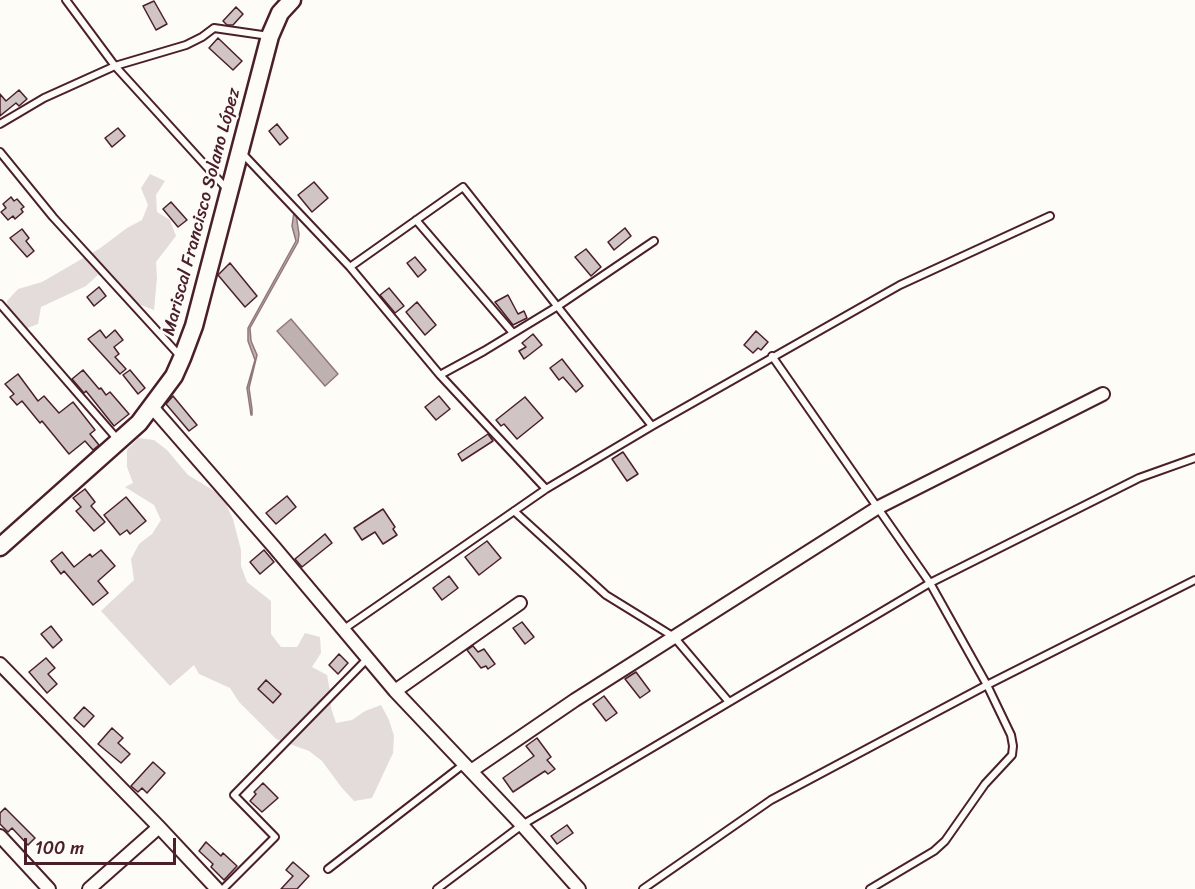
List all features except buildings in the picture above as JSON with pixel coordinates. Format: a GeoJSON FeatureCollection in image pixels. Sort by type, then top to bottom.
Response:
{"type":"FeatureCollection","features":[{"type":"Feature","properties":{"kind":"main road","name":"Mariscal Francisco Solano López"},"geometry":{"type":"LineString","coordinates":[[0,547],[119,442],[152,407],[174,376],[194,326],[270,36],[280,13],[292,0]]}},
{"type":"Feature","properties":{"kind":"street"},"geometry":{"type":"LineString","coordinates":[[468,767],[877,508],[1103,394]]}},
{"type":"Feature","properties":{"kind":"street"},"geometry":{"type":"LineString","coordinates":[[152,407],[395,691],[522,825],[579,889]]}},
{"type":"Feature","properties":{"kind":"street"},"geometry":{"type":"LineString","coordinates":[[395,691],[520,603]]}},
{"type":"Feature","properties":{"kind":"street"},"geometry":{"type":"LineString","coordinates":[[0,664],[217,889]]}},
{"type":"Feature","properties":{"kind":"street"},"geometry":{"type":"LineString","coordinates":[[89,889],[159,827]]}},
{"type":"Feature","properties":{"kind":"street"},"geometry":{"type":"LineString","coordinates":[[0,836],[49,889]]}},
{"type":"Feature","properties":{"kind":"lane"},"geometry":{"type":"LineString","coordinates":[[66,0],[115,66],[229,190]]}},
{"type":"Feature","properties":{"kind":"lane"},"geometry":{"type":"LineString","coordinates":[[0,124],[44,98],[115,66],[186,45],[214,28],[270,36]]}},
{"type":"Feature","properties":{"kind":"lane"},"geometry":{"type":"LineString","coordinates":[[240,150],[350,267],[440,375],[546,489]]}},
{"type":"Feature","properties":{"kind":"lane"},"geometry":{"type":"LineString","coordinates":[[0,152],[53,217],[182,358]]}},
{"type":"Feature","properties":{"kind":"lane"},"geometry":{"type":"LineString","coordinates":[[350,267],[464,187],[652,426]]}},
{"type":"Feature","properties":{"kind":"lane"},"geometry":{"type":"LineString","coordinates":[[344,629],[546,489],[652,426],[900,285],[1050,216]]}},
{"type":"Feature","properties":{"kind":"lane"},"geometry":{"type":"LineString","coordinates":[[416,220],[513,333]]}},
{"type":"Feature","properties":{"kind":"lane"},"geometry":{"type":"LineString","coordinates":[[440,375],[558,306],[654,241]]}},
{"type":"Feature","properties":{"kind":"lane"},"geometry":{"type":"LineString","coordinates":[[0,304],[119,442]]}},
{"type":"Feature","properties":{"kind":"lane"},"geometry":{"type":"LineString","coordinates":[[772,356],[930,583],[987,685],[1011,735],[1012,755],[985,784],[945,841],[934,851],[870,889]]}},
{"type":"Feature","properties":{"kind":"lane"},"geometry":{"type":"LineString","coordinates":[[437,889],[522,825],[930,583],[1139,478],[1195,458]]}},
{"type":"Feature","properties":{"kind":"lane"},"geometry":{"type":"LineString","coordinates":[[514,512],[606,595],[674,637],[729,702]]}},
{"type":"Feature","properties":{"kind":"lane"},"geometry":{"type":"LineString","coordinates":[[643,889],[771,800],[987,685],[1195,580]]}},
{"type":"Feature","properties":{"kind":"lane"},"geometry":{"type":"LineString","coordinates":[[223,889],[274,837],[234,795],[368,658]]}},
{"type":"Feature","properties":{"kind":"lane"},"geometry":{"type":"LineString","coordinates":[[328,869],[468,767]]}},
{"type":"Feature","properties":{"kind":"shaded area"},"geometry":{"type":"Polygon","coordinates":[[[150,174],[165,181],[156,195],[157,212],[170,220],[176,236],[156,262],[154,310],[138,304],[124,294],[114,280],[98,275],[86,286],[41,307],[38,324],[22,330],[9,318],[7,301],[18,289],[42,282],[99,249],[142,220],[148,205],[141,188],[150,174]]]}},
{"type":"Feature","properties":{"kind":"shaded area"},"geometry":{"type":"Polygon","coordinates":[[[294,212],[299,234],[298,242],[250,328],[251,341],[257,355],[249,388],[251,415],[247,388],[255,360],[248,341],[248,328],[296,241],[292,226],[294,212]]]}},
{"type":"Feature","properties":{"kind":"shaded area"},"geometry":{"type":"Polygon","coordinates":[[[291,319],[338,374],[325,386],[277,331],[291,319]]]}},
{"type":"Feature","properties":{"kind":"shaded area"},"geometry":{"type":"Polygon","coordinates":[[[138,438],[154,440],[167,450],[188,475],[216,492],[226,504],[233,519],[241,550],[241,566],[247,582],[271,601],[271,634],[281,647],[297,647],[305,633],[320,637],[321,653],[312,667],[327,675],[331,708],[336,723],[352,720],[365,711],[381,705],[394,736],[393,753],[372,798],[354,801],[322,761],[309,751],[276,739],[239,702],[230,688],[199,674],[194,665],[170,686],[101,611],[134,580],[131,559],[139,544],[152,534],[161,520],[154,505],[125,487],[133,483],[127,467],[127,450],[138,438]]]}}]}
